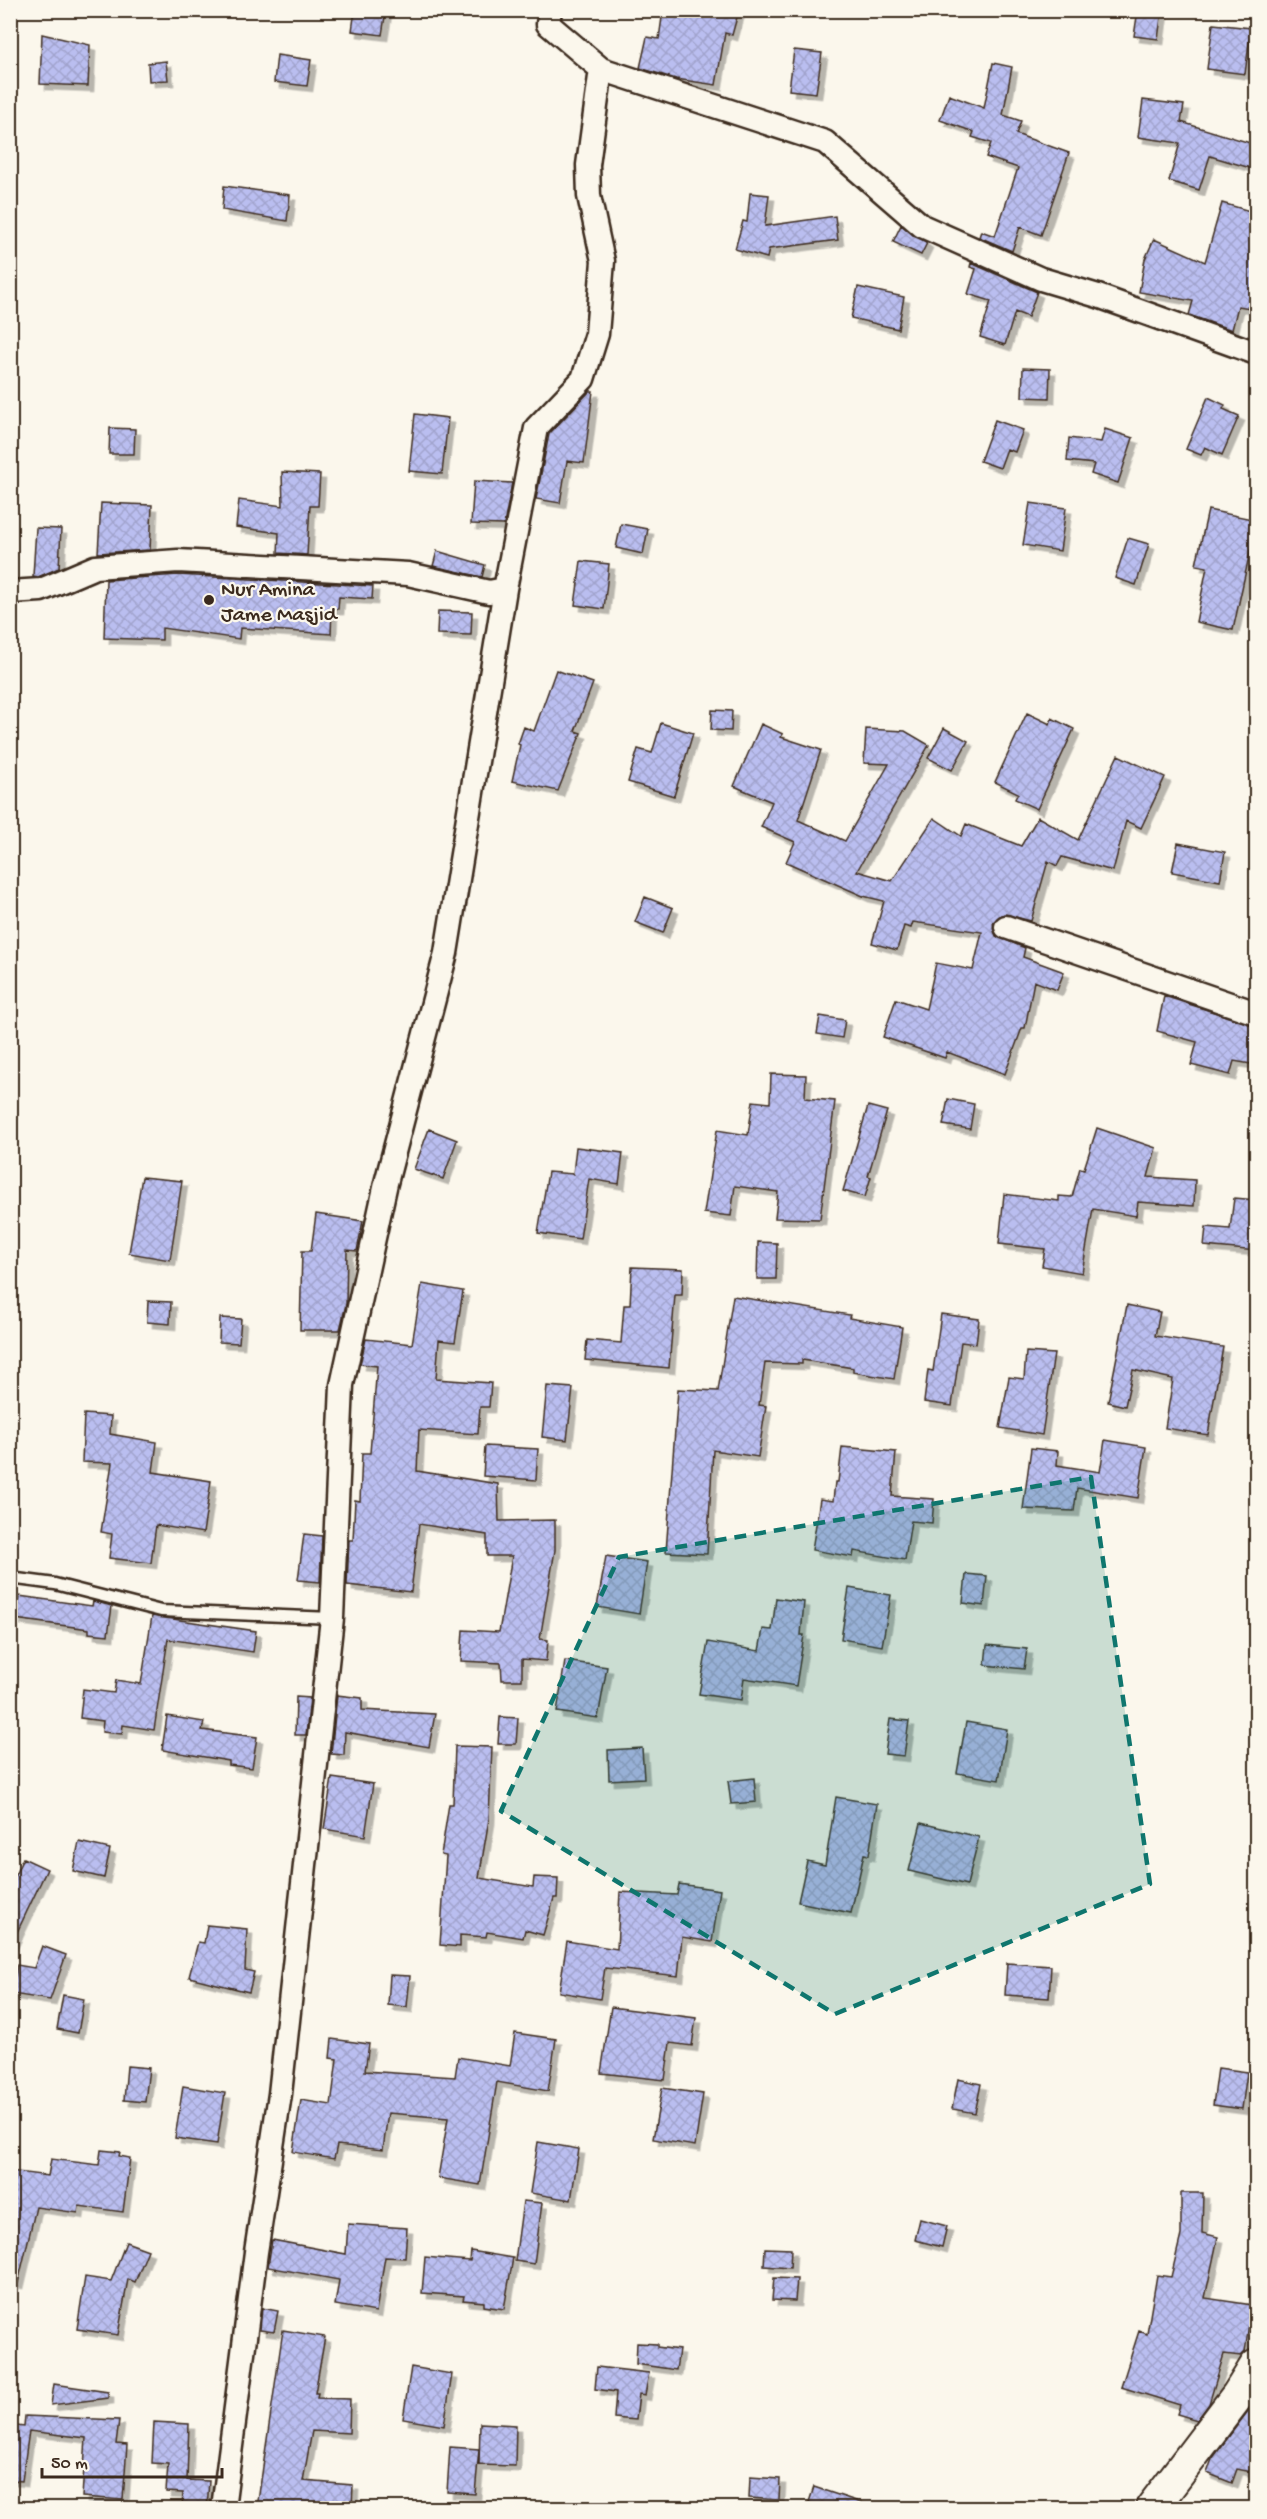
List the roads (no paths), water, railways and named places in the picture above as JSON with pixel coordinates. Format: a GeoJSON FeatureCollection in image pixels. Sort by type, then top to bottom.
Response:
{"type":"FeatureCollection","features":[{"type":"Feature","properties":{"kind":"street"},"geometry":{"type":"LineString","coordinates":[[550,10],[548,24],[601,69],[825,142],[922,226],[1041,279],[1098,296],[1257,353]]}},
{"type":"Feature","properties":{"kind":"street"},"geometry":{"type":"LineString","coordinates":[[223,2508],[254,2264],[280,2094],[332,1618],[342,1385],[386,1183],[446,953],[505,589],[536,428],[583,379],[597,334],[603,261],[589,196],[588,165],[601,69]]}},
{"type":"Feature","properties":{"kind":"street"},"geometry":{"type":"LineString","coordinates":[[10,592],[41,590],[95,567],[178,561],[408,574],[489,592],[505,589]]}},
{"type":"Feature","properties":{"kind":"street"},"geometry":{"type":"LineString","coordinates":[[1006,927],[1257,1012]]}},
{"type":"Feature","properties":{"kind":"street"},"geometry":{"type":"LineString","coordinates":[[1152,2508],[1238,2395],[1257,2366]]}},
{"type":"Feature","properties":{"kind":"lane"},"geometry":{"type":"LineString","coordinates":[[10,1578],[55,1584],[160,1611],[332,1618]]}},
{"type":"Feature","properties":{"kind":"place","name":"Nur Amina Jame Masjid"},"geometry":{"type":"Point","coordinates":[209,600]}}]}
